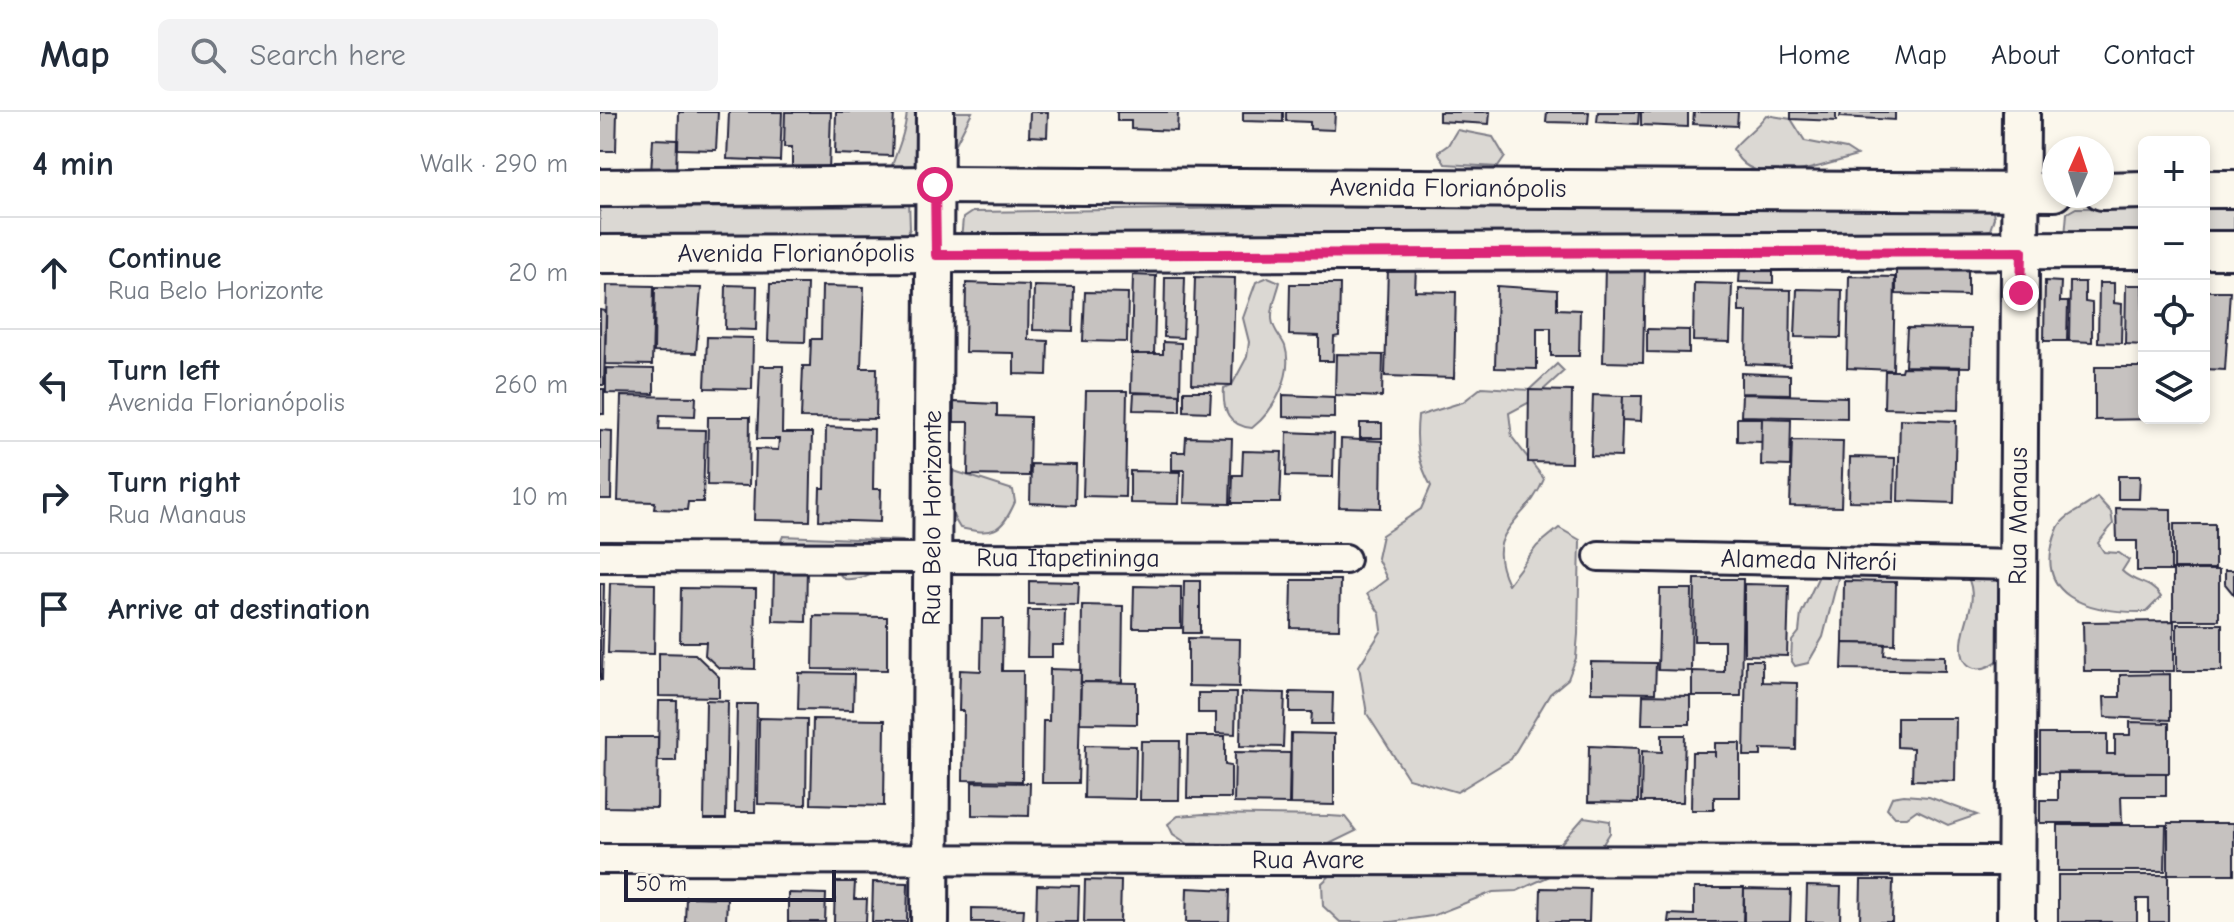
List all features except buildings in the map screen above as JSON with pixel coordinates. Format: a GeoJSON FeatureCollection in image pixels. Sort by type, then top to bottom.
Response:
{"type":"FeatureCollection","features":[{"type":"Feature","properties":{"kind":"street","name":"Rua Belo Horizonte"},"geometry":{"type":"LineString","coordinates":[[930,922],[935,559],[935,112]]}},
{"type":"Feature","properties":{"kind":"street","name":"Rua Manaus"},"geometry":{"type":"LineString","coordinates":[[2016,922],[2022,251],[2038,192],[2021,112]]}},
{"type":"Feature","properties":{"kind":"street","name":"Avenida Florianópolis"},"geometry":{"type":"LineString","coordinates":[[600,188],[935,185],[2038,192]]}},
{"type":"Feature","properties":{"kind":"street"},"geometry":{"type":"LineString","coordinates":[[2210,189],[2234,189]]}},
{"type":"Feature","properties":{"kind":"street"},"geometry":{"type":"LineString","coordinates":[[2114,191],[2138,190]]}},
{"type":"Feature","properties":{"kind":"street","name":"Avenida Florianópolis"},"geometry":{"type":"LineString","coordinates":[[600,254],[2138,250]]}},
{"type":"Feature","properties":{"kind":"street"},"geometry":{"type":"LineString","coordinates":[[2210,250],[2234,250]]}},
{"type":"Feature","properties":{"kind":"street","name":"Alameda Niterói"},"geometry":{"type":"LineString","coordinates":[[1599,556],[2017,565]]}},
{"type":"Feature","properties":{"kind":"street","name":"Rua Itapetininga"},"geometry":{"type":"LineString","coordinates":[[600,557],[1345,559]]}},
{"type":"Feature","properties":{"kind":"street","name":"Rua Avare"},"geometry":{"type":"LineString","coordinates":[[600,859],[2015,861]]}},
{"type":"Feature","properties":{"kind":"shaded area"},"geometry":{"type":"Polygon","coordinates":[[[907,112],[972,112],[950,155],[909,200],[910,228],[905,240],[600,244],[600,208],[849,207],[880,201],[903,135],[907,112]]]}},
{"type":"Feature","properties":{"kind":"shaded area"},"geometry":{"type":"Polygon","coordinates":[[[1766,115],[1791,119],[1805,141],[1846,149],[1857,156],[1790,172],[1756,170],[1742,163],[1733,149],[1766,115]]]}},
{"type":"Feature","properties":{"kind":"shaded area"},"geometry":{"type":"Polygon","coordinates":[[[1457,130],[1493,137],[1505,157],[1498,167],[1445,164],[1438,152],[1448,145],[1457,130]]]}},
{"type":"Feature","properties":{"kind":"shaded area"},"geometry":{"type":"Polygon","coordinates":[[[1982,197],[1992,204],[1994,218],[1990,230],[1978,233],[961,241],[963,218],[972,212],[1982,197]]]}},
{"type":"Feature","properties":{"kind":"shaded area"},"geometry":{"type":"Polygon","coordinates":[[[2210,206],[2234,206],[2234,242],[2210,242],[2210,206]]]}},
{"type":"Feature","properties":{"kind":"shaded area"},"geometry":{"type":"Polygon","coordinates":[[[2138,207],[2138,242],[2065,236],[2067,213],[2076,208],[2138,207]]]}},
{"type":"Feature","properties":{"kind":"shaded area"},"geometry":{"type":"Polygon","coordinates":[[[1268,277],[1280,282],[1272,319],[1285,346],[1287,369],[1280,392],[1268,412],[1252,428],[1244,427],[1229,416],[1224,403],[1224,388],[1232,385],[1247,357],[1249,342],[1243,318],[1256,282],[1268,277]]]}},
{"type":"Feature","properties":{"kind":"shaded area"},"geometry":{"type":"Polygon","coordinates":[[[1557,364],[1564,371],[1530,402],[1509,413],[1512,437],[1544,479],[1503,538],[1500,551],[1501,566],[1508,584],[1537,546],[1559,528],[1580,540],[1576,658],[1568,679],[1550,694],[1511,759],[1457,792],[1408,778],[1367,714],[1359,666],[1382,630],[1380,614],[1367,594],[1387,579],[1377,558],[1382,535],[1421,509],[1431,486],[1418,452],[1418,416],[1463,402],[1482,387],[1529,390],[1557,364]]]}},
{"type":"Feature","properties":{"kind":"shaded area"},"geometry":{"type":"Polygon","coordinates":[[[954,471],[1013,490],[1015,502],[1000,526],[988,531],[960,528],[948,500],[954,471]]]}},
{"type":"Feature","properties":{"kind":"shaded area"},"geometry":{"type":"Polygon","coordinates":[[[2097,497],[2111,512],[2113,524],[2098,543],[2104,552],[2119,553],[2129,560],[2122,571],[2152,588],[2161,597],[2146,612],[2124,612],[2085,604],[2069,596],[2058,585],[2051,570],[2051,551],[2061,523],[2097,497]]]}},
{"type":"Feature","properties":{"kind":"shaded area"},"geometry":{"type":"Polygon","coordinates":[[[783,536],[902,541],[871,574],[844,579],[836,570],[778,547],[783,536]]]}},
{"type":"Feature","properties":{"kind":"shaded area"},"geometry":{"type":"Polygon","coordinates":[[[1824,565],[1839,574],[1823,637],[1808,663],[1795,666],[1791,660],[1792,641],[1799,632],[1801,614],[1824,565]]]}},
{"type":"Feature","properties":{"kind":"shaded area"},"geometry":{"type":"Polygon","coordinates":[[[2006,571],[2001,657],[1990,666],[1972,667],[1963,657],[1962,649],[1972,595],[1967,576],[2006,571]]]}},
{"type":"Feature","properties":{"kind":"shaded area"},"geometry":{"type":"Polygon","coordinates":[[[1892,797],[1929,797],[1977,815],[1948,825],[1917,810],[1907,817],[1895,817],[1887,808],[1892,797]]]}},
{"type":"Feature","properties":{"kind":"shaded area"},"geometry":{"type":"Polygon","coordinates":[[[1178,816],[1345,817],[1356,831],[1323,847],[1194,848],[1173,834],[1168,824],[1178,816]]]}},
{"type":"Feature","properties":{"kind":"shaded area"},"geometry":{"type":"Polygon","coordinates":[[[1584,817],[1610,821],[1610,833],[1596,855],[1517,891],[1493,892],[1432,916],[1391,922],[1340,922],[1323,906],[1322,883],[1332,874],[1551,855],[1584,817]]]}},
{"type":"Feature","properties":{"kind":"route"},"geometry":{"type":"LineString","coordinates":[[935,185],[936,255],[2022,251],[2021,293]]}}]}
